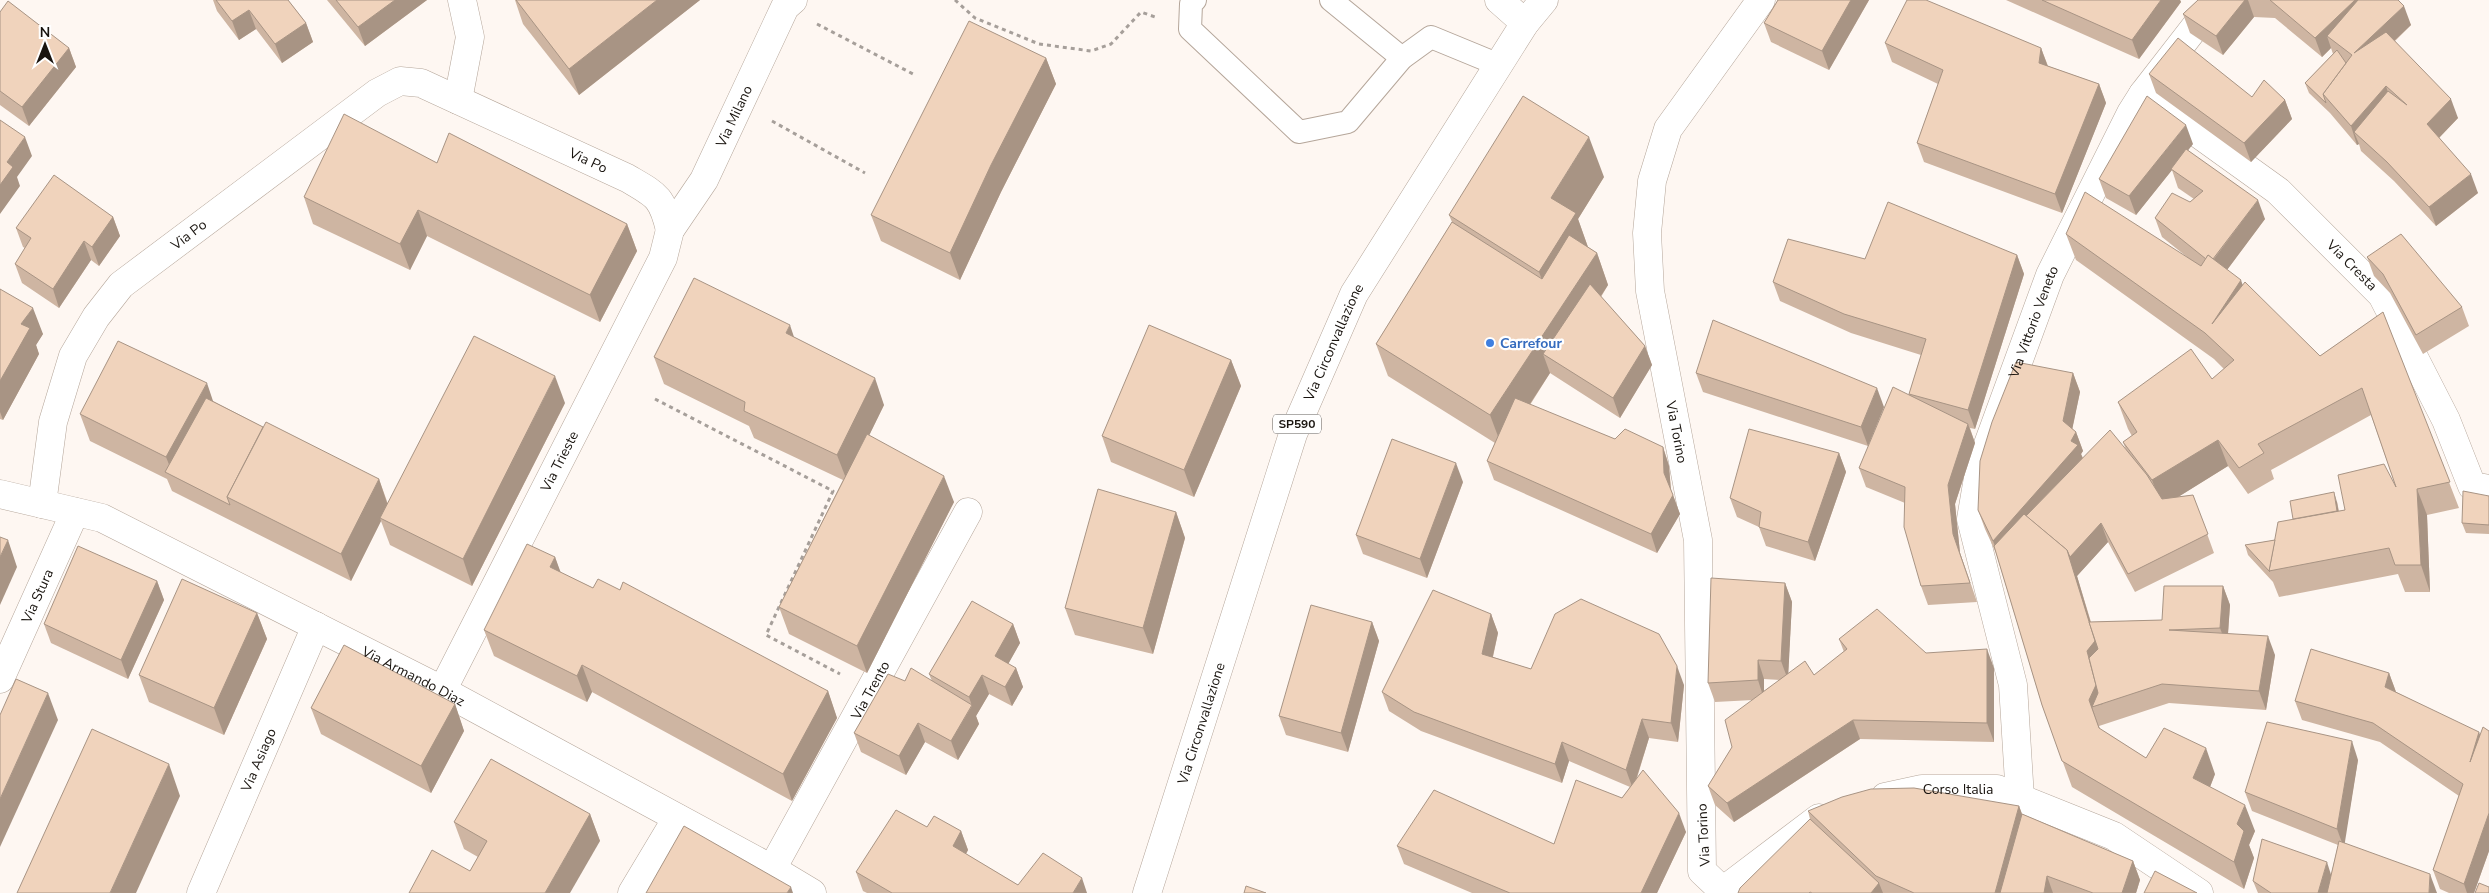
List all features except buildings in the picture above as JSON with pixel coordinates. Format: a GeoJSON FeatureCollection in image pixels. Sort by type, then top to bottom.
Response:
{"type":"FeatureCollection","features":[{"type":"Feature","properties":{"kind":"street"},"geometry":{"type":"LineString","coordinates":[[458,100],[470,37],[462,0]]}},
{"type":"Feature","properties":{"kind":"street"},"geometry":{"type":"LineString","coordinates":[[1498,0],[1525,23]]}},
{"type":"Feature","properties":{"kind":"street","name":"Via Circonvallazione"},"geometry":{"type":"LineString","coordinates":[[1148,893],[1292,434],[1354,294],[1525,23],[1544,0]]}},
{"type":"Feature","properties":{"kind":"street","name":"Via Torino"},"geometry":{"type":"LineString","coordinates":[[1721,892],[1702,871],[1698,540],[1650,291],[1647,233],[1652,181],[1668,128],[1762,0]]}},
{"type":"Feature","properties":{"kind":"street","name":"Via Vittorio Veneto"},"geometry":{"type":"LineString","coordinates":[[2020,798],[2013,685],[1971,519],[1980,466],[2050,275],[2131,113],[2143,94],[2216,0]]}},
{"type":"Feature","properties":{"kind":"street","name":"Via Milano"},"geometry":{"type":"LineString","coordinates":[[670,230],[704,180],[789,4]]}},
{"type":"Feature","properties":{"kind":"street","name":"Via Po"},"geometry":{"type":"LineString","coordinates":[[42,504],[53,422],[73,356],[96,317],[121,284],[377,93],[400,81],[421,83],[626,178],[651,192],[664,205],[670,230]]}},
{"type":"Feature","properties":{"kind":"street","name":"Via Cresta"},"geometry":{"type":"LineString","coordinates":[[2143,94],[2278,191],[2382,295],[2446,420],[2472,486],[2489,488]]}},
{"type":"Feature","properties":{"kind":"street","name":"Via Trieste"},"geometry":{"type":"LineString","coordinates":[[442,691],[663,258],[670,230]]}},
{"type":"Feature","properties":{"kind":"street","name":"Via Armando Diaz"},"geometry":{"type":"LineString","coordinates":[[0,494],[102,518],[442,691],[772,869],[812,893]]}},
{"type":"Feature","properties":{"kind":"street","name":"Via Stura"},"geometry":{"type":"LineString","coordinates":[[0,679],[75,512]]}},
{"type":"Feature","properties":{"kind":"street","name":"Via Trento"},"geometry":{"type":"LineString","coordinates":[[772,869],[968,512]]}},
{"type":"Feature","properties":{"kind":"street","name":"Via Asiago"},"geometry":{"type":"LineString","coordinates":[[201,893],[316,626]]}},
{"type":"Feature","properties":{"kind":"street","name":"Corso Italia"},"geometry":{"type":"LineString","coordinates":[[1721,892],[1830,810],[1922,789],[1997,788],[2114,836],[2199,893]]}},
{"type":"Feature","properties":{"kind":"street"},"geometry":{"type":"LineString","coordinates":[[632,893],[677,818]]}},
{"type":"Feature","properties":{"kind":"lane"},"geometry":{"type":"LineString","coordinates":[[1195,0],[1191,4],[1190,29],[1299,132],[1348,122],[1402,58],[1431,37],[1499,65]]}},
{"type":"Feature","properties":{"kind":"lane"},"geometry":{"type":"LineString","coordinates":[[1331,0],[1402,58]]}},
{"type":"Feature","properties":{"kind":"path"},"geometry":{"type":"LineString","coordinates":[[955,0],[975,18],[1047,46],[1091,50],[1111,44],[1141,12],[1190,29]]}},
{"type":"Feature","properties":{"kind":"path"},"geometry":{"type":"LineString","coordinates":[[789,4],[913,74]]}},
{"type":"Feature","properties":{"kind":"path"},"geometry":{"type":"LineString","coordinates":[[740,104],[865,173]]}},
{"type":"Feature","properties":{"kind":"path"},"geometry":{"type":"LineString","coordinates":[[655,399],[833,491],[766,634],[870,690]]}},
{"type":"Feature","properties":{"kind":"place","name":"Carrefour"},"geometry":{"type":"Point","coordinates":[1490,343]}}]}
